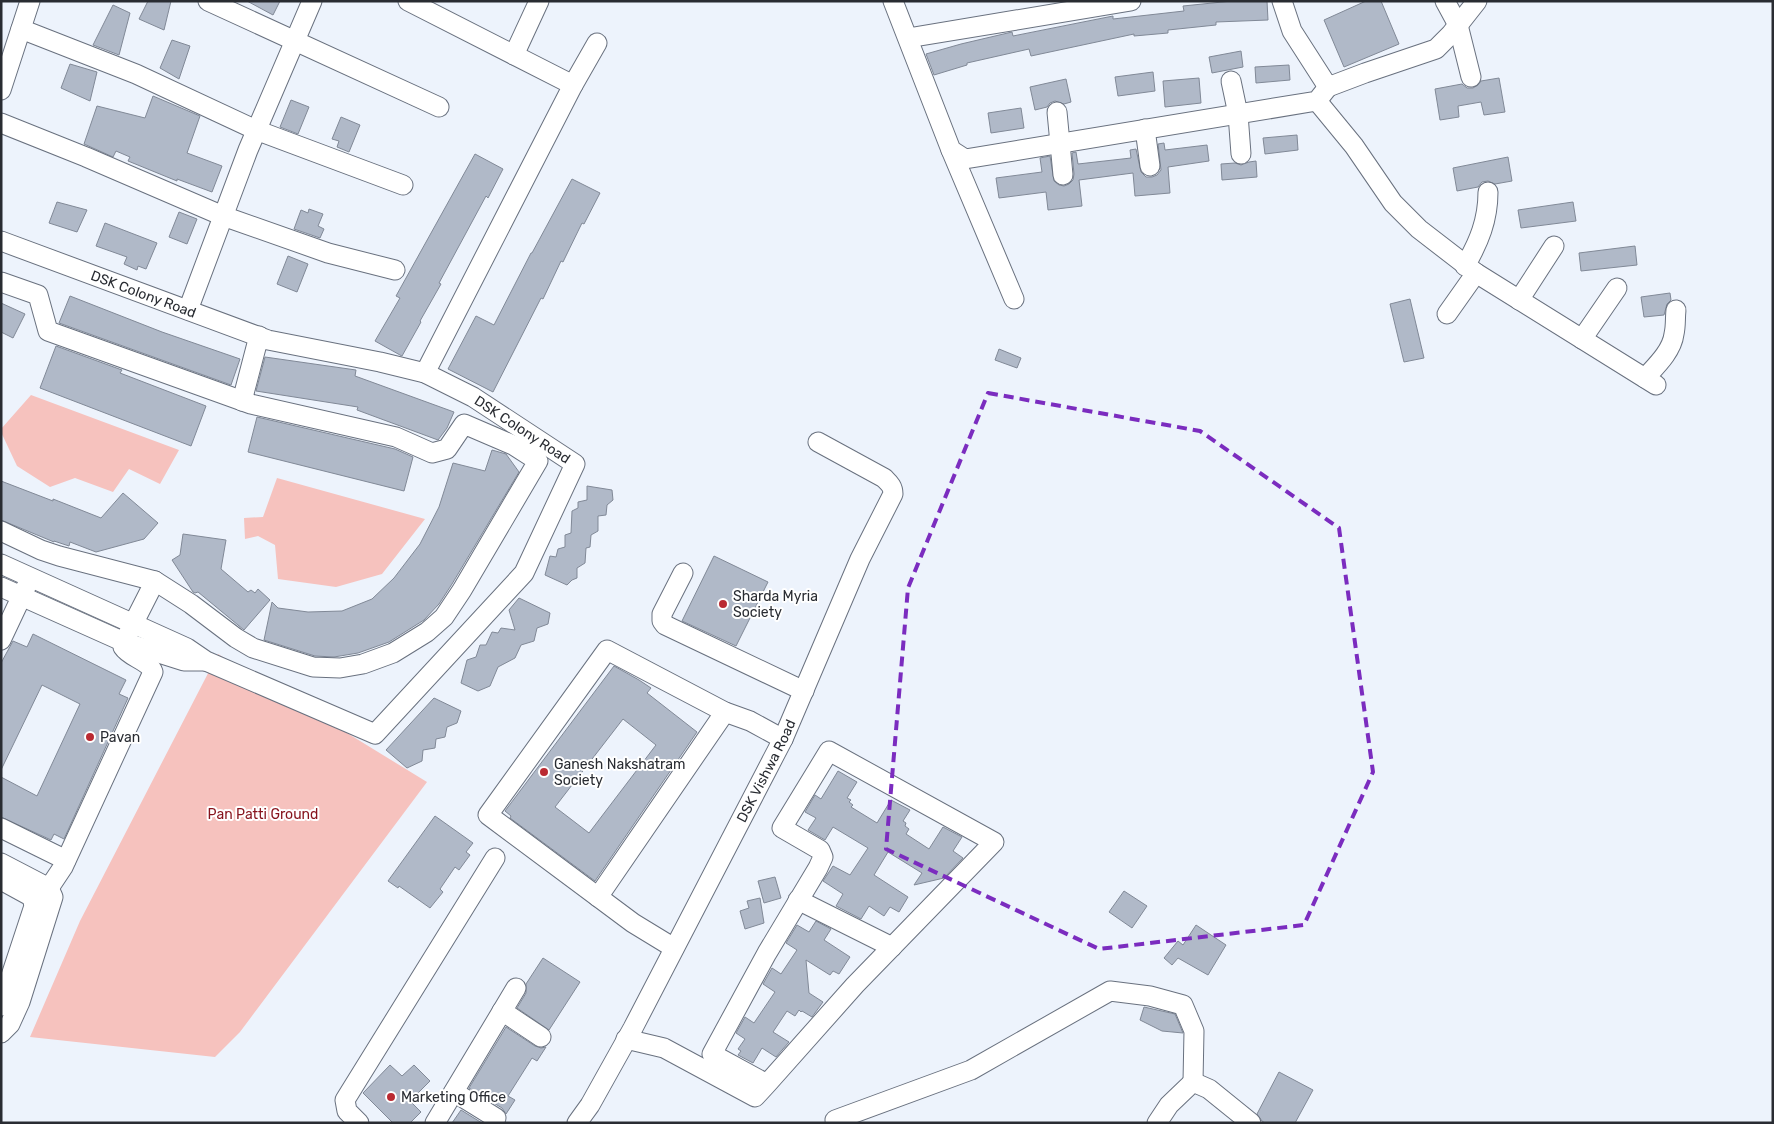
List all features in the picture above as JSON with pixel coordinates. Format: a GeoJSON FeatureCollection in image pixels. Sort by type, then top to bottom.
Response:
{"type":"FeatureCollection","features":[{"type":"Feature","properties":{"kind":"street"},"geometry":{"type":"LineString","coordinates":[[1,90],[30,1]]}},
{"type":"Feature","properties":{"kind":"street"},"geometry":{"type":"LineString","coordinates":[[208,1],[439,107]]}},
{"type":"Feature","properties":{"kind":"street"},"geometry":{"type":"LineString","coordinates":[[188,310],[256,130],[312,1]]}},
{"type":"Feature","properties":{"kind":"street"},"geometry":{"type":"LineString","coordinates":[[408,1],[573,85]]}},
{"type":"Feature","properties":{"kind":"street"},"geometry":{"type":"LineString","coordinates":[[514,55],[539,1]]}},
{"type":"Feature","properties":{"kind":"street"},"geometry":{"type":"LineString","coordinates":[[893,1],[951,150],[1014,299]]}},
{"type":"Feature","properties":{"kind":"street"},"geometry":{"type":"LineString","coordinates":[[908,38],[1131,1]]}},
{"type":"Feature","properties":{"kind":"street"},"geometry":{"type":"LineString","coordinates":[[1282,1],[1292,31],[1323,94],[1354,146],[1393,203],[1419,230],[1470,270],[1651,382],[1657,365],[1674,336],[1676,310]]}},
{"type":"Feature","properties":{"kind":"street"},"geometry":{"type":"LineString","coordinates":[[1445,1],[1458,25],[1470,77]]}},
{"type":"Feature","properties":{"kind":"street"},"geometry":{"type":"LineString","coordinates":[[951,150],[964,158],[1238,114],[1323,94],[1365,73],[1436,49],[1477,1]]}},
{"type":"Feature","properties":{"kind":"street"},"geometry":{"type":"LineString","coordinates":[[21,29],[136,74],[256,130],[403,185]]}},
{"type":"Feature","properties":{"kind":"street"},"geometry":{"type":"LineString","coordinates":[[425,373],[573,85],[598,43]]}},
{"type":"Feature","properties":{"kind":"street"},"geometry":{"type":"LineString","coordinates":[[1231,81],[1238,114],[1241,154]]}},
{"type":"Feature","properties":{"kind":"street"},"geometry":{"type":"LineString","coordinates":[[1057,112],[1063,175]]}},
{"type":"Feature","properties":{"kind":"street"},"geometry":{"type":"LineString","coordinates":[[1,123],[86,156],[223,216],[328,253],[395,270]]}},
{"type":"Feature","properties":{"kind":"street"},"geometry":{"type":"LineString","coordinates":[[1145,129],[1150,166]]}},
{"type":"Feature","properties":{"kind":"street"},"geometry":{"type":"LineString","coordinates":[[1447,314],[1470,270],[1474,251],[1485,224],[1488,192]]}},
{"type":"Feature","properties":{"kind":"street","name":"DSK Colony Road"},"geometry":{"type":"LineString","coordinates":[[1,241],[268,340],[380,362],[425,373],[473,397],[575,464],[524,573],[375,734],[206,661],[184,661],[1,564]]}},
{"type":"Feature","properties":{"kind":"street"},"geometry":{"type":"LineString","coordinates":[[1519,300],[1554,246]]}},
{"type":"Feature","properties":{"kind":"street"},"geometry":{"type":"LineString","coordinates":[[1,282],[38,294],[48,331],[242,401],[396,437],[432,453],[447,448],[464,424],[513,445],[538,461],[444,617],[427,632],[393,653],[363,664],[340,668],[313,667],[253,648],[155,581],[40,550],[1,531]]}},
{"type":"Feature","properties":{"kind":"street"},"geometry":{"type":"LineString","coordinates":[[1582,339],[1617,288]]}},
{"type":"Feature","properties":{"kind":"street"},"geometry":{"type":"LineString","coordinates":[[242,401],[259,336]]}},
{"type":"Feature","properties":{"kind":"street","name":"DSK Vishwa Road"},"geometry":{"type":"LineString","coordinates":[[577,1123],[590,1105],[626,1039],[783,739],[860,559],[893,494],[891,484],[884,478],[818,442]]}},
{"type":"Feature","properties":{"kind":"street"},"geometry":{"type":"LineString","coordinates":[[683,574],[662,614],[662,621],[665,625],[804,691]]}},
{"type":"Feature","properties":{"kind":"street"},"geometry":{"type":"LineString","coordinates":[[1,640],[30,578]]}},
{"type":"Feature","properties":{"kind":"street"},"geometry":{"type":"LineString","coordinates":[[1,1033],[10,1024],[20,1002],[50,897],[153,672],[149,666],[124,649],[129,633],[155,581]]}},
{"type":"Feature","properties":{"kind":"street","name":"DSK Colony Road"},"geometry":{"type":"LineString","coordinates":[[1,587],[129,633]]}},
{"type":"Feature","properties":{"kind":"street"},"geometry":{"type":"LineString","coordinates":[[674,948],[633,923],[488,815],[607,650],[725,712],[750,721],[783,739]]}},
{"type":"Feature","properties":{"kind":"street"},"geometry":{"type":"LineString","coordinates":[[598,897],[725,712]]}},
{"type":"Feature","properties":{"kind":"street"},"geometry":{"type":"LineString","coordinates":[[626,1039],[664,1048],[755,1097],[767,1084],[855,985],[994,842],[829,751],[782,828],[820,850],[823,857],[767,953],[712,1054],[767,1084]]}},
{"type":"Feature","properties":{"kind":"street"},"geometry":{"type":"LineString","coordinates":[[1,828],[66,860]]}},
{"type":"Feature","properties":{"kind":"street"},"geometry":{"type":"LineString","coordinates":[[359,1123],[347,1111],[345,1100],[495,858]]}},
{"type":"Feature","properties":{"kind":"street"},"geometry":{"type":"LineString","coordinates":[[1,863],[50,897]]}},
{"type":"Feature","properties":{"kind":"street"},"geometry":{"type":"LineString","coordinates":[[1,880],[32,904]]}},
{"type":"Feature","properties":{"kind":"street"},"geometry":{"type":"LineString","coordinates":[[32,904],[50,897]]}},
{"type":"Feature","properties":{"kind":"street"},"geometry":{"type":"LineString","coordinates":[[798,900],[892,947]]}},
{"type":"Feature","properties":{"kind":"street"},"geometry":{"type":"LineString","coordinates":[[1,1006],[32,904]]}},
{"type":"Feature","properties":{"kind":"street"},"geometry":{"type":"LineString","coordinates":[[435,1123],[516,988]]}},
{"type":"Feature","properties":{"kind":"street"},"geometry":{"type":"LineString","coordinates":[[835,1120],[971,1070],[1110,991],[1150,996],[1183,1005],[1194,1031],[1193,1082],[1169,1105],[1157,1123]]}},
{"type":"Feature","properties":{"kind":"street"},"geometry":{"type":"LineString","coordinates":[[502,1011],[541,1037]]}},
{"type":"Feature","properties":{"kind":"street"},"geometry":{"type":"LineString","coordinates":[[1193,1082],[1209,1090],[1252,1123]]}},
{"type":"Feature","properties":{"kind":"street"},"geometry":{"type":"LineString","coordinates":[[454,1092],[496,1118]]}},
{"type":"Feature","properties":{"kind":"highlighted area"},"geometry":{"type":"Polygon","coordinates":[[[988,393],[1200,431],[1339,528],[1373,772],[1304,925],[1099,949],[886,849],[908,588],[988,393]]]}},
{"type":"Feature","properties":{"kind":"green space"},"geometry":{"type":"Polygon","coordinates":[[[31,395],[179,450],[160,484],[129,469],[113,492],[75,478],[50,487],[17,466],[1,432],[1,429],[31,395]]]}},
{"type":"Feature","properties":{"kind":"green space"},"geometry":{"type":"Polygon","coordinates":[[[277,478],[425,519],[382,574],[336,587],[278,579],[275,545],[258,536],[245,539],[244,518],[263,517],[277,478]]]}},
{"type":"Feature","properties":{"kind":"green space","name":"Pan Patti Ground"},"geometry":{"type":"Polygon","coordinates":[[[218,654],[427,782],[240,1032],[215,1057],[30,1037],[80,921],[218,654]]]}},
{"type":"Feature","properties":{"kind":"building"},"geometry":{"type":"Polygon","coordinates":[[[148,1],[171,1],[164,30],[139,19],[148,1]]]}},
{"type":"Feature","properties":{"kind":"building"},"geometry":{"type":"Polygon","coordinates":[[[247,1],[280,1],[273,15],[247,1]]]}},
{"type":"Feature","properties":{"kind":"building"},"geometry":{"type":"Polygon","coordinates":[[[1232,1],[1267,1],[1268,20],[1216,22],[1216,25],[1168,30],[1168,33],[1134,36],[1134,34],[1031,56],[1029,49],[967,63],[967,65],[934,75],[926,54],[1012,32],[1013,36],[1113,16],[1113,19],[1184,11],[1183,6],[1232,1]]]}},
{"type":"Feature","properties":{"kind":"building"},"geometry":{"type":"Polygon","coordinates":[[[1366,1],[1381,1],[1399,44],[1344,67],[1324,20],[1366,1]]]}},
{"type":"Feature","properties":{"kind":"building"},"geometry":{"type":"Polygon","coordinates":[[[113,5],[130,13],[119,55],[93,45],[113,5]]]}},
{"type":"Feature","properties":{"kind":"building"},"geometry":{"type":"Polygon","coordinates":[[[172,40],[190,46],[179,79],[160,68],[172,40]]]}},
{"type":"Feature","properties":{"kind":"building"},"geometry":{"type":"Polygon","coordinates":[[[1241,51],[1243,67],[1212,73],[1209,57],[1241,51]]]}},
{"type":"Feature","properties":{"kind":"building"},"geometry":{"type":"Polygon","coordinates":[[[70,64],[97,72],[90,101],[61,88],[70,64]]]}},
{"type":"Feature","properties":{"kind":"building"},"geometry":{"type":"Polygon","coordinates":[[[1289,65],[1290,80],[1256,83],[1255,67],[1289,65]]]}},
{"type":"Feature","properties":{"kind":"building"},"geometry":{"type":"Polygon","coordinates":[[[1153,72],[1155,91],[1118,96],[1115,77],[1153,72]]]}},
{"type":"Feature","properties":{"kind":"building"},"geometry":{"type":"Polygon","coordinates":[[[1199,78],[1201,103],[1165,107],[1163,81],[1199,78]]]}},
{"type":"Feature","properties":{"kind":"building"},"geometry":{"type":"Polygon","coordinates":[[[1499,78],[1505,112],[1484,115],[1481,102],[1458,106],[1459,117],[1440,120],[1435,89],[1462,84],[1467,88],[1473,88],[1481,81],[1499,78]]]}},
{"type":"Feature","properties":{"kind":"building"},"geometry":{"type":"Polygon","coordinates":[[[1066,79],[1071,102],[1064,104],[1055,101],[1047,107],[1035,110],[1030,87],[1066,79]]]}},
{"type":"Feature","properties":{"kind":"building"},"geometry":{"type":"Polygon","coordinates":[[[153,96],[200,116],[187,153],[222,166],[212,192],[177,179],[177,181],[128,161],[130,157],[116,151],[113,157],[84,144],[97,106],[145,118],[153,96]]]}},
{"type":"Feature","properties":{"kind":"building"},"geometry":{"type":"Polygon","coordinates":[[[291,100],[309,107],[298,134],[280,127],[291,100]]]}},
{"type":"Feature","properties":{"kind":"building"},"geometry":{"type":"Polygon","coordinates":[[[1021,108],[1024,128],[991,133],[988,113],[1021,108]]]}},
{"type":"Feature","properties":{"kind":"building"},"geometry":{"type":"Polygon","coordinates":[[[341,117],[360,125],[349,152],[337,147],[339,141],[332,139],[341,117]]]}},
{"type":"Feature","properties":{"kind":"building"},"geometry":{"type":"Polygon","coordinates":[[[1297,135],[1298,150],[1265,154],[1263,138],[1297,135]]]}},
{"type":"Feature","properties":{"kind":"building"},"geometry":{"type":"Polygon","coordinates":[[[1164,143],[1165,150],[1207,145],[1209,161],[1168,167],[1170,193],[1135,196],[1133,173],[1079,180],[1082,206],[1048,210],[1046,192],[999,198],[996,178],[1042,172],[1040,158],[1050,156],[1054,181],[1064,186],[1069,184],[1073,180],[1074,174],[1072,153],[1076,152],[1078,164],[1131,158],[1130,150],[1136,149],[1141,172],[1146,177],[1152,177],[1161,170],[1158,144],[1164,143]]]}},
{"type":"Feature","properties":{"kind":"building"},"geometry":{"type":"Polygon","coordinates":[[[475,154],[503,169],[488,198],[486,196],[439,283],[441,284],[402,356],[375,341],[400,298],[396,296],[475,154]]]}},
{"type":"Feature","properties":{"kind":"building"},"geometry":{"type":"Polygon","coordinates":[[[1508,157],[1512,181],[1495,184],[1488,181],[1482,182],[1478,187],[1457,191],[1453,168],[1508,157]]]}},
{"type":"Feature","properties":{"kind":"building"},"geometry":{"type":"Polygon","coordinates":[[[1256,161],[1257,177],[1222,180],[1221,164],[1235,163],[1241,165],[1256,161]]]}},
{"type":"Feature","properties":{"kind":"building"},"geometry":{"type":"Polygon","coordinates":[[[572,179],[600,193],[584,224],[582,223],[563,262],[561,261],[543,299],[541,298],[493,392],[448,369],[476,316],[494,325],[572,179]]]}},
{"type":"Feature","properties":{"kind":"building"},"geometry":{"type":"Polygon","coordinates":[[[57,202],[87,210],[77,232],[49,223],[57,202]]]}},
{"type":"Feature","properties":{"kind":"building"},"geometry":{"type":"Polygon","coordinates":[[[1573,202],[1576,221],[1521,228],[1518,210],[1573,202]]]}},
{"type":"Feature","properties":{"kind":"building"},"geometry":{"type":"Polygon","coordinates":[[[309,209],[323,214],[318,226],[324,229],[320,238],[294,229],[301,210],[308,213],[309,209]]]}},
{"type":"Feature","properties":{"kind":"building"},"geometry":{"type":"Polygon","coordinates":[[[179,212],[197,219],[187,244],[169,237],[179,212]]]}},
{"type":"Feature","properties":{"kind":"building"},"geometry":{"type":"Polygon","coordinates":[[[105,223],[157,243],[146,269],[138,266],[137,270],[124,264],[127,257],[96,246],[105,223]]]}},
{"type":"Feature","properties":{"kind":"building"},"geometry":{"type":"Polygon","coordinates":[[[1635,246],[1637,265],[1581,271],[1579,253],[1635,246]]]}},
{"type":"Feature","properties":{"kind":"building"},"geometry":{"type":"Polygon","coordinates":[[[288,256],[308,264],[297,292],[277,284],[288,256]]]}},
{"type":"Feature","properties":{"kind":"building"},"geometry":{"type":"Polygon","coordinates":[[[1670,293],[1671,300],[1667,304],[1664,315],[1644,317],[1641,297],[1670,293]]]}},
{"type":"Feature","properties":{"kind":"building"},"geometry":{"type":"Polygon","coordinates":[[[70,296],[162,332],[240,359],[231,385],[59,323],[70,296]]]}},
{"type":"Feature","properties":{"kind":"building"},"geometry":{"type":"Polygon","coordinates":[[[1410,299],[1424,358],[1404,362],[1390,304],[1410,299]]]}},
{"type":"Feature","properties":{"kind":"building"},"geometry":{"type":"Polygon","coordinates":[[[1,303],[25,314],[13,338],[1,332],[1,303]]]}},
{"type":"Feature","properties":{"kind":"building"},"geometry":{"type":"Polygon","coordinates":[[[56,346],[122,370],[120,373],[206,406],[191,446],[40,388],[56,346]]]}},
{"type":"Feature","properties":{"kind":"building"},"geometry":{"type":"Polygon","coordinates":[[[999,349],[1021,358],[1017,368],[995,360],[999,349]]]}},
{"type":"Feature","properties":{"kind":"building"},"geometry":{"type":"Polygon","coordinates":[[[265,357],[356,370],[355,376],[454,412],[447,428],[438,440],[357,410],[358,407],[256,391],[265,357]]]}},
{"type":"Feature","properties":{"kind":"building"},"geometry":{"type":"Polygon","coordinates":[[[257,417],[395,449],[413,457],[404,491],[248,452],[257,417]]]}},
{"type":"Feature","properties":{"kind":"building"},"geometry":{"type":"Polygon","coordinates":[[[492,450],[506,454],[519,472],[452,584],[439,604],[424,620],[389,642],[358,653],[334,657],[315,656],[264,640],[272,602],[278,608],[308,612],[342,611],[372,599],[394,578],[420,544],[439,507],[453,463],[485,471],[492,450]]]}},
{"type":"Feature","properties":{"kind":"building"},"geometry":{"type":"Polygon","coordinates":[[[1,481],[101,518],[123,493],[158,523],[144,539],[96,552],[70,542],[69,546],[54,542],[1,520],[1,481]]]}},
{"type":"Feature","properties":{"kind":"building"},"geometry":{"type":"Polygon","coordinates":[[[587,486],[612,490],[613,500],[607,505],[606,515],[598,516],[598,531],[591,535],[590,547],[586,548],[585,563],[577,568],[577,578],[567,585],[545,575],[550,556],[556,557],[558,549],[565,547],[565,535],[571,533],[572,511],[578,508],[578,502],[587,500],[587,486]]]}},
{"type":"Feature","properties":{"kind":"building"},"geometry":{"type":"Polygon","coordinates":[[[183,534],[226,540],[221,569],[248,592],[251,590],[255,593],[258,589],[270,600],[244,630],[198,592],[193,592],[172,560],[180,555],[183,534]]]}},
{"type":"Feature","properties":{"kind":"building","name":"Sharda Myria Society"},"geometry":{"type":"Polygon","coordinates":[[[714,556],[768,582],[736,646],[682,621],[714,556]]]}},
{"type":"Feature","properties":{"kind":"building"},"geometry":{"type":"Polygon","coordinates":[[[519,598],[550,613],[548,624],[537,628],[534,641],[521,645],[515,658],[498,667],[490,686],[478,691],[461,683],[467,660],[476,657],[480,645],[486,645],[492,632],[498,633],[501,628],[515,630],[509,610],[519,598]]]}},
{"type":"Feature","properties":{"kind":"building","name":"Pavan"},"geometry":{"type":"Polygon","coordinates":[[[33,634],[126,680],[119,694],[128,698],[64,839],[54,834],[51,840],[1,817],[1,777],[37,796],[80,704],[42,685],[1,770],[1,663],[13,641],[27,647],[33,634]]]}},
{"type":"Feature","properties":{"kind":"building","name":"Ganesh Nakshatram Society"},"geometry":{"type":"Polygon","coordinates":[[[614,666],[651,688],[647,693],[697,732],[595,881],[510,818],[511,816],[505,811],[614,666]],[[623,719],[555,807],[589,833],[656,745],[623,719]]]}},
{"type":"Feature","properties":{"kind":"building"},"geometry":{"type":"Polygon","coordinates":[[[434,698],[461,711],[457,723],[447,727],[445,737],[436,739],[435,748],[423,750],[422,761],[407,768],[386,750],[434,698]]]}},
{"type":"Feature","properties":{"kind":"building"},"geometry":{"type":"Polygon","coordinates":[[[838,771],[857,782],[847,798],[851,800],[849,802],[853,805],[851,807],[877,823],[891,800],[910,810],[903,821],[909,829],[906,834],[929,849],[943,827],[962,837],[953,851],[963,858],[944,878],[914,885],[922,873],[888,852],[874,875],[908,897],[899,912],[890,907],[884,916],[869,906],[861,919],[836,906],[843,894],[823,881],[833,866],[850,875],[868,848],[833,827],[825,840],[808,830],[816,818],[805,812],[815,795],[821,799],[838,771]]]}},
{"type":"Feature","properties":{"kind":"building"},"geometry":{"type":"Polygon","coordinates":[[[435,816],[473,843],[466,852],[470,855],[459,870],[455,867],[440,889],[443,892],[430,908],[399,886],[398,888],[388,881],[435,816]]]}},
{"type":"Feature","properties":{"kind":"building"},"geometry":{"type":"Polygon","coordinates":[[[775,877],[781,898],[764,903],[758,881],[775,877]]]}},
{"type":"Feature","properties":{"kind":"building"},"geometry":{"type":"Polygon","coordinates":[[[1124,891],[1147,906],[1132,928],[1109,912],[1124,891]]]}},
{"type":"Feature","properties":{"kind":"building"},"geometry":{"type":"Polygon","coordinates":[[[760,898],[764,923],[745,929],[740,911],[749,908],[747,901],[760,898]]]}},
{"type":"Feature","properties":{"kind":"building"},"geometry":{"type":"Polygon","coordinates":[[[816,921],[831,929],[824,940],[850,957],[839,974],[833,971],[830,975],[806,960],[809,993],[823,1002],[812,1017],[799,1010],[795,1016],[787,1011],[773,1032],[789,1042],[776,1057],[762,1048],[753,1063],[738,1055],[741,1051],[738,1049],[745,1039],[736,1033],[745,1017],[754,1023],[775,992],[763,984],[772,968],[781,974],[797,950],[786,943],[797,925],[809,932],[816,921]]]}},
{"type":"Feature","properties":{"kind":"building"},"geometry":{"type":"Polygon","coordinates":[[[1196,925],[1226,945],[1208,975],[1178,958],[1172,965],[1164,958],[1178,941],[1183,945],[1196,925]]]}},
{"type":"Feature","properties":{"kind":"building"},"geometry":{"type":"Polygon","coordinates":[[[543,958],[580,982],[549,1030],[517,1008],[526,993],[526,984],[543,958]]]}},
{"type":"Feature","properties":{"kind":"building"},"geometry":{"type":"Polygon","coordinates":[[[1144,1007],[1175,1014],[1183,1033],[1162,1031],[1140,1020],[1144,1007]]]}},
{"type":"Feature","properties":{"kind":"building"},"geometry":{"type":"Polygon","coordinates":[[[506,1027],[535,1046],[546,1047],[537,1061],[532,1058],[508,1096],[515,1100],[506,1114],[502,1108],[469,1088],[506,1027]]]}},
{"type":"Feature","properties":{"kind":"building","name":"Marketing Office"},"geometry":{"type":"Polygon","coordinates":[[[390,1065],[402,1076],[414,1065],[430,1081],[410,1101],[421,1112],[410,1123],[393,1123],[363,1093],[390,1065]]]}},
{"type":"Feature","properties":{"kind":"building"},"geometry":{"type":"Polygon","coordinates":[[[1279,1072],[1313,1090],[1295,1123],[1265,1123],[1257,1114],[1279,1072]]]}},
{"type":"Feature","properties":{"kind":"building"},"geometry":{"type":"Polygon","coordinates":[[[461,1110],[482,1123],[452,1123],[461,1110]]]}},
{"type":"Feature","properties":{"kind":"place","name":"Sharda Myria Society"},"geometry":{"type":"Point","coordinates":[723,604]}},
{"type":"Feature","properties":{"kind":"place","name":"Pavan"},"geometry":{"type":"Point","coordinates":[90,737]}},
{"type":"Feature","properties":{"kind":"place","name":"Ganesh Nakshatram Society"},"geometry":{"type":"Point","coordinates":[544,772]}},
{"type":"Feature","properties":{"kind":"place","name":"Marketing Office"},"geometry":{"type":"Point","coordinates":[391,1097]}}]}
